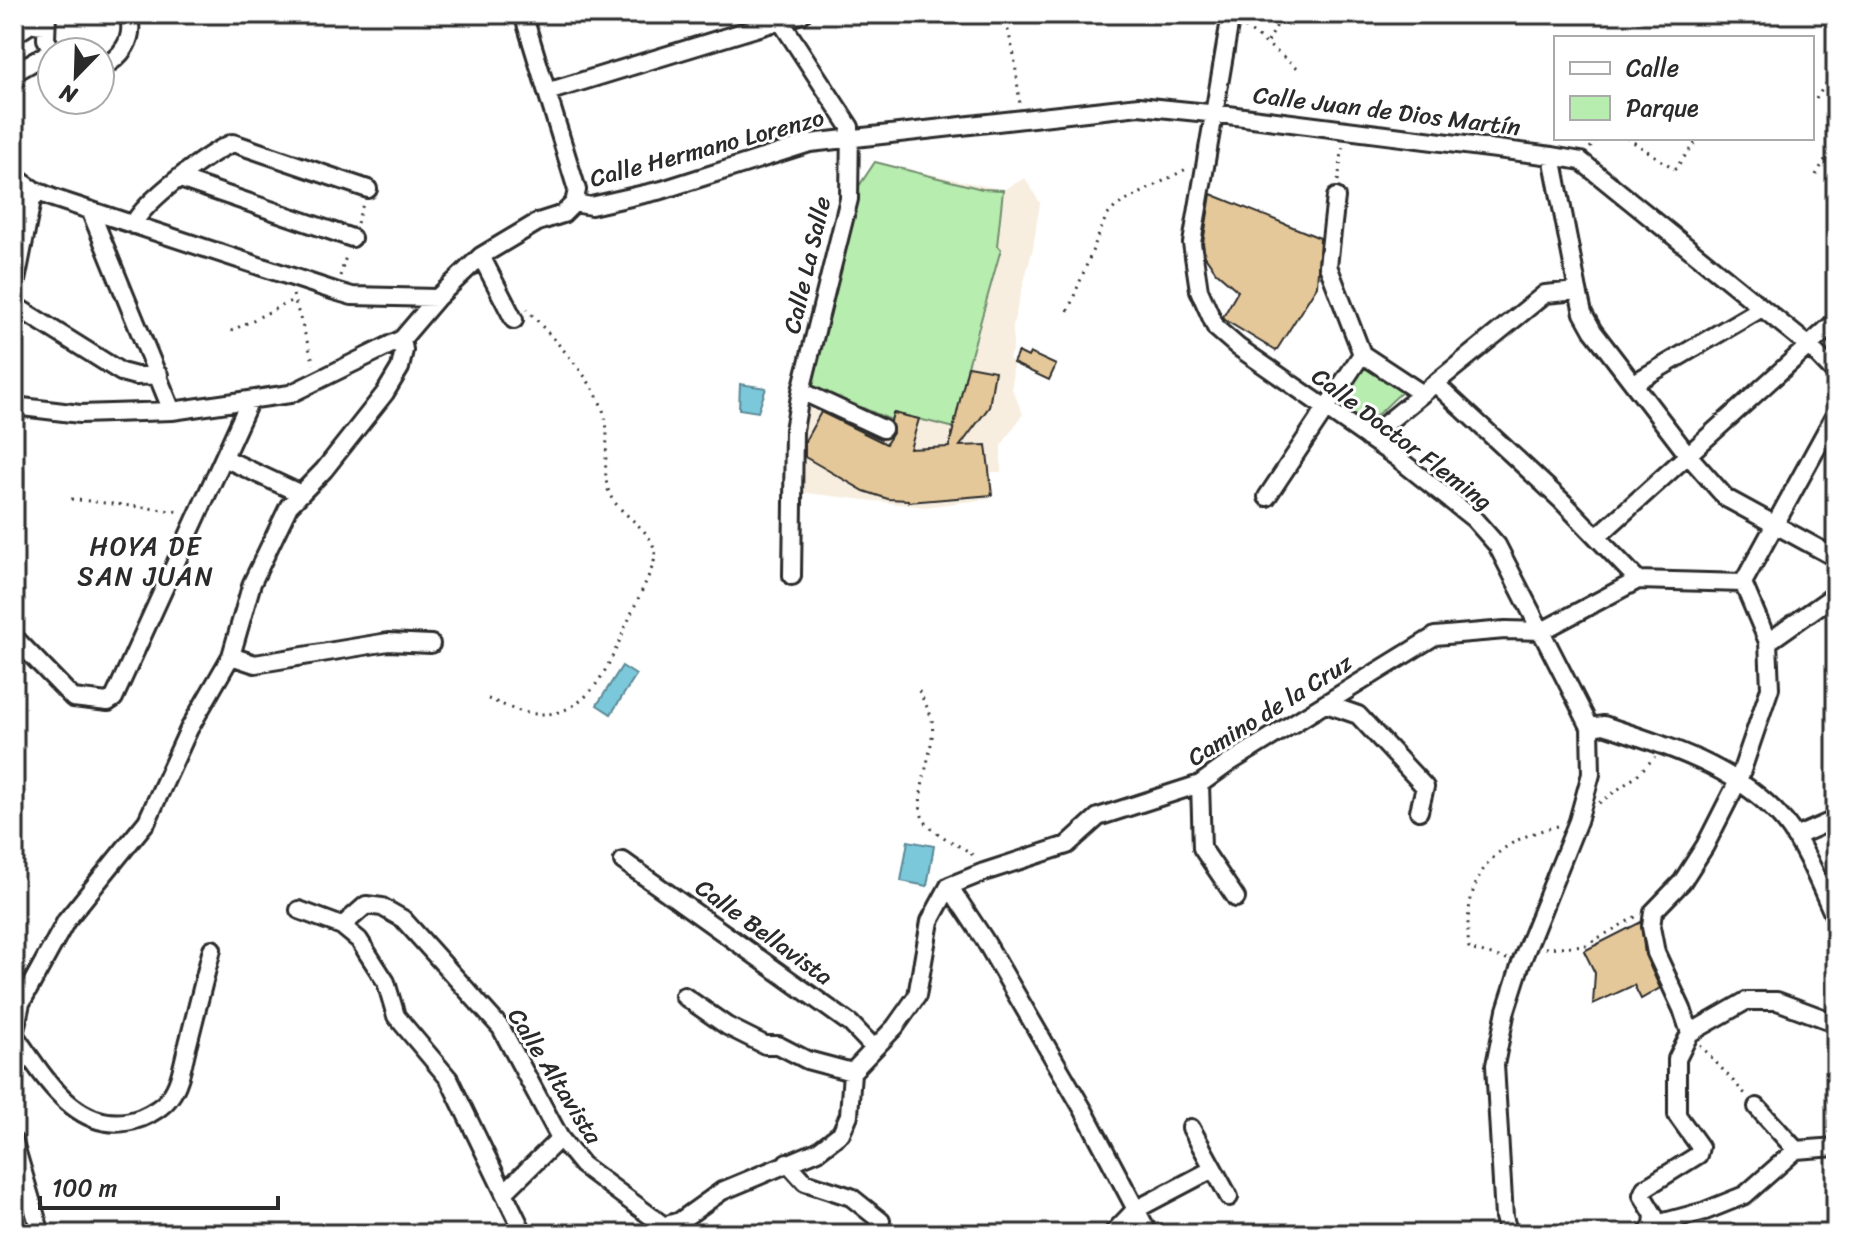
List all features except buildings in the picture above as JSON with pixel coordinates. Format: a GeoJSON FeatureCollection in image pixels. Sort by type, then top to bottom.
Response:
{"type":"FeatureCollection","features":[{"type":"Feature","properties":{"kind":"street"},"geometry":{"type":"LineString","coordinates":[[116,60],[130,37],[128,14]]}},
{"type":"Feature","properties":{"kind":"street"},"geometry":{"type":"LineString","coordinates":[[14,406],[80,414],[172,411],[290,394],[402,339],[437,298],[481,256],[538,222],[563,214],[574,203],[577,190],[523,14]]}},
{"type":"Feature","properties":{"kind":"street"},"geometry":{"type":"LineString","coordinates":[[547,92],[778,17],[802,14]]}},
{"type":"Feature","properties":{"kind":"street","name":"Calle Doctor Fleming"},"geometry":{"type":"LineString","coordinates":[[1232,16],[1192,243],[1199,290],[1216,328],[1474,519],[1497,545],[1590,727],[1591,774],[1579,815],[1524,955],[1506,1010],[1495,1065],[1504,1217],[1509,1234]]}},
{"type":"Feature","properties":{"kind":"street"},"geometry":{"type":"LineString","coordinates":[[778,17],[850,127],[852,138],[1139,106],[1216,113]]}},
{"type":"Feature","properties":{"kind":"street"},"geometry":{"type":"LineString","coordinates":[[14,35],[31,24],[46,20]]}},
{"type":"Feature","properties":{"kind":"street"},"geometry":{"type":"LineString","coordinates":[[14,73],[36,59]]}},
{"type":"Feature","properties":{"kind":"street","name":"Calle Juan de Dios Martín"},"geometry":{"type":"LineString","coordinates":[[1216,113],[1581,161],[1808,345],[1836,374]]}},
{"type":"Feature","properties":{"kind":"street","name":"Calle Hermano Lorenzo"},"geometry":{"type":"LineString","coordinates":[[574,203],[591,206],[608,204],[810,143],[852,138]]}},
{"type":"Feature","properties":{"kind":"street","name":"Calle La Salle"},"geometry":{"type":"LineString","coordinates":[[792,576],[794,430],[849,199],[852,138]]}},
{"type":"Feature","properties":{"kind":"street"},"geometry":{"type":"LineString","coordinates":[[98,231],[126,222],[217,149],[233,143],[368,189]]}},
{"type":"Feature","properties":{"kind":"street"},"geometry":{"type":"LineString","coordinates":[[1552,156],[1583,313],[1593,331],[1688,455],[1726,498],[1836,558]]}},
{"type":"Feature","properties":{"kind":"street"},"geometry":{"type":"LineString","coordinates":[[180,179],[352,238]]}},
{"type":"Feature","properties":{"kind":"street"},"geometry":{"type":"LineString","coordinates":[[14,291],[20,183],[90,210],[352,296],[437,298]]}},
{"type":"Feature","properties":{"kind":"street"},"geometry":{"type":"LineString","coordinates":[[1336,197],[1328,266],[1362,354],[1428,388],[1597,537],[1638,580]]}},
{"type":"Feature","properties":{"kind":"street"},"geometry":{"type":"LineString","coordinates":[[90,210],[172,411]]}},
{"type":"Feature","properties":{"kind":"street"},"geometry":{"type":"LineString","coordinates":[[481,256],[521,314]]}},
{"type":"Feature","properties":{"kind":"street"},"geometry":{"type":"LineString","coordinates":[[1368,438],[1545,294],[1578,291]]}},
{"type":"Feature","properties":{"kind":"street"},"geometry":{"type":"LineString","coordinates":[[14,305],[121,372],[136,376],[159,375]]}},
{"type":"Feature","properties":{"kind":"street"},"geometry":{"type":"LineString","coordinates":[[1634,383],[1755,312],[1759,306]]}},
{"type":"Feature","properties":{"kind":"street"},"geometry":{"type":"LineString","coordinates":[[1597,537],[1836,321]]}},
{"type":"Feature","properties":{"kind":"street"},"geometry":{"type":"LineString","coordinates":[[212,949],[179,1077],[170,1098],[151,1114],[128,1122],[106,1122],[80,1112],[53,1091],[14,1034],[21,1003],[66,921],[147,821],[189,729],[231,656],[252,583],[289,506],[324,470],[385,393],[400,368],[404,350],[402,339]]}},
{"type":"Feature","properties":{"kind":"street"},"geometry":{"type":"LineString","coordinates":[[1267,497],[1362,354]]}},
{"type":"Feature","properties":{"kind":"street"},"geometry":{"type":"LineString","coordinates":[[801,391],[883,429]]}},
{"type":"Feature","properties":{"kind":"street"},"geometry":{"type":"LineString","coordinates":[[14,637],[73,698],[108,702],[114,698],[250,400]]}},
{"type":"Feature","properties":{"kind":"street"},"geometry":{"type":"LineString","coordinates":[[1743,583],[1836,413]]}},
{"type":"Feature","properties":{"kind":"street"},"geometry":{"type":"LineString","coordinates":[[224,458],[301,494]]}},
{"type":"Feature","properties":{"kind":"street"},"geometry":{"type":"LineString","coordinates":[[14,472],[14,485]]}},
{"type":"Feature","properties":{"kind":"street"},"geometry":{"type":"LineString","coordinates":[[1542,631],[1638,580],[1743,583]]}},
{"type":"Feature","properties":{"kind":"street"},"geometry":{"type":"LineString","coordinates":[[1690,1033],[1656,953],[1651,927],[1653,912],[1682,882],[1705,846],[1739,779],[1770,688],[1768,642],[1743,583]]}},
{"type":"Feature","properties":{"kind":"street"},"geometry":{"type":"LineString","coordinates":[[1768,642],[1836,594]]}},
{"type":"Feature","properties":{"kind":"street","name":"Camino de la Cruz"},"geometry":{"type":"LineString","coordinates":[[949,886],[1067,845],[1098,817],[1200,784],[1435,636],[1505,630],[1542,631]]}},
{"type":"Feature","properties":{"kind":"street"},"geometry":{"type":"LineString","coordinates":[[231,656],[255,664],[388,642],[431,644]]}},
{"type":"Feature","properties":{"kind":"street"},"geometry":{"type":"LineString","coordinates":[[1326,704],[1358,715],[1425,787],[1419,811]]}},
{"type":"Feature","properties":{"kind":"street"},"geometry":{"type":"LineString","coordinates":[[1590,727],[1604,725],[1695,756],[1739,779],[1768,804],[1795,837],[1830,890],[1836,920]]}},
{"type":"Feature","properties":{"kind":"street"},"geometry":{"type":"LineString","coordinates":[[1200,784],[1202,848],[1236,898]]}},
{"type":"Feature","properties":{"kind":"street"},"geometry":{"type":"LineString","coordinates":[[1795,837],[1836,819]]}},
{"type":"Feature","properties":{"kind":"street","name":"Calle Bellavista"},"geometry":{"type":"LineString","coordinates":[[623,861],[851,1024],[873,1047]]}},
{"type":"Feature","properties":{"kind":"street"},"geometry":{"type":"LineString","coordinates":[[661,1230],[680,1221],[722,1191],[818,1151],[841,1133],[849,1115],[852,1072],[895,1027],[917,996],[930,921],[949,886],[984,939],[1084,1111],[1149,1234]]}},
{"type":"Feature","properties":{"kind":"street","name":"Calle Altavista"},"geometry":{"type":"LineString","coordinates":[[342,926],[366,905],[382,907],[403,919],[501,1028],[560,1138],[582,1165],[661,1230]]}},
{"type":"Feature","properties":{"kind":"street"},"geometry":{"type":"LineString","coordinates":[[299,910],[342,926],[359,940],[386,982],[396,1016],[449,1079],[524,1234]]}},
{"type":"Feature","properties":{"kind":"street"},"geometry":{"type":"LineString","coordinates":[[684,996],[727,1026],[765,1045],[778,1045],[807,1060],[852,1072]]}},
{"type":"Feature","properties":{"kind":"street"},"geometry":{"type":"LineString","coordinates":[[1650,1230],[1654,1215],[1642,1195],[1645,1188],[1698,1155],[1700,1147],[1677,1115],[1677,1059],[1690,1033],[1746,1001],[1777,1001],[1836,1023]]}},
{"type":"Feature","properties":{"kind":"street"},"geometry":{"type":"LineString","coordinates":[[1757,1107],[1796,1150]]}},
{"type":"Feature","properties":{"kind":"street"},"geometry":{"type":"LineString","coordinates":[[1191,1128],[1229,1197]]}},
{"type":"Feature","properties":{"kind":"street"},"geometry":{"type":"LineString","coordinates":[[504,1193],[560,1138]]}},
{"type":"Feature","properties":{"kind":"street"},"geometry":{"type":"LineString","coordinates":[[14,1142],[41,1234]]}},
{"type":"Feature","properties":{"kind":"street"},"geometry":{"type":"LineString","coordinates":[[1650,1230],[1745,1195],[1796,1150],[1836,1147]]}},
{"type":"Feature","properties":{"kind":"street"},"geometry":{"type":"LineString","coordinates":[[787,1162],[805,1182],[851,1197],[881,1221]]}},
{"type":"Feature","properties":{"kind":"street"},"geometry":{"type":"LineString","coordinates":[[1112,1234],[1135,1210],[1213,1169]]}},
{"type":"Feature","properties":{"kind":"path"},"geometry":{"type":"LineString","coordinates":[[1004,14],[1014,55],[1021,119]]}},
{"type":"Feature","properties":{"kind":"path"},"geometry":{"type":"LineString","coordinates":[[1267,43],[1283,14]]}},
{"type":"Feature","properties":{"kind":"path"},"geometry":{"type":"LineString","coordinates":[[1232,16],[1299,69]]}},
{"type":"Feature","properties":{"kind":"path"},"geometry":{"type":"LineString","coordinates":[[1816,99],[1836,67]]}},
{"type":"Feature","properties":{"kind":"path"},"geometry":{"type":"LineString","coordinates":[[1336,197],[1346,129]]}},
{"type":"Feature","properties":{"kind":"path"},"geometry":{"type":"LineString","coordinates":[[1630,140],[1675,169],[1697,140]]}},
{"type":"Feature","properties":{"kind":"path"},"geometry":{"type":"LineString","coordinates":[[1816,175],[1836,141]]}},
{"type":"Feature","properties":{"kind":"path"},"geometry":{"type":"LineString","coordinates":[[1068,311],[1106,217],[1116,206],[1207,158]]}},
{"type":"Feature","properties":{"kind":"path"},"geometry":{"type":"LineString","coordinates":[[293,279],[293,300],[319,380]]}},
{"type":"Feature","properties":{"kind":"path"},"geometry":{"type":"LineString","coordinates":[[231,331],[293,300]]}},
{"type":"Feature","properties":{"kind":"path"},"geometry":{"type":"LineString","coordinates":[[488,699],[528,713],[553,712],[576,705],[593,690],[608,667],[655,557],[649,536],[617,508],[608,491],[605,417],[593,388],[521,314]]}},
{"type":"Feature","properties":{"kind":"path"},"geometry":{"type":"LineString","coordinates":[[71,499],[198,514]]}},
{"type":"Feature","properties":{"kind":"path"},"geometry":{"type":"LineString","coordinates":[[919,691],[932,721],[920,812],[926,823],[971,853],[984,872]]}},
{"type":"Feature","properties":{"kind":"path"},"geometry":{"type":"LineString","coordinates":[[1653,912],[1640,914],[1586,945],[1524,955],[1469,949],[1466,920],[1471,890],[1493,858],[1511,843],[1589,809],[1634,778],[1655,757],[1662,745]]}},
{"type":"Feature","properties":{"kind":"path"},"geometry":{"type":"LineString","coordinates":[[1690,1033],[1757,1107]]}},
{"type":"Feature","properties":{"kind":"shaded area"},"geometry":{"type":"Polygon","coordinates":[[[875,162],[1003,190],[1025,178],[1040,203],[1033,248],[1013,324],[1013,348],[1009,358],[1013,363],[1012,389],[1023,414],[1001,446],[1001,472],[989,472],[990,499],[924,507],[798,492],[807,389],[857,189],[875,162]]]}},
{"type":"Feature","properties":{"kind":"green space"},"geometry":{"type":"Polygon","coordinates":[[[875,162],[982,189],[1003,190],[997,246],[1001,249],[968,366],[955,428],[894,413],[891,420],[809,385],[857,189],[875,162]]]}},
{"type":"Feature","properties":{"kind":"green space"},"geometry":{"type":"Polygon","coordinates":[[[1371,365],[1400,384],[1403,391],[1374,417],[1360,417],[1339,407],[1338,398],[1359,368],[1371,365]]]}},
{"type":"Feature","properties":{"kind":"water"},"geometry":{"type":"Polygon","coordinates":[[[740,384],[766,388],[758,412],[739,409],[740,384]]]}},
{"type":"Feature","properties":{"kind":"water"},"geometry":{"type":"Polygon","coordinates":[[[622,666],[636,675],[611,714],[597,705],[622,666]]]}},
{"type":"Feature","properties":{"kind":"water"},"geometry":{"type":"Polygon","coordinates":[[[908,841],[934,846],[927,886],[901,881],[908,841]]]}},
{"type":"Feature","properties":{"kind":"district","name":"HOYA DE SAN JUAN"},"geometry":{"type":"Point","coordinates":[146,561]}}]}
